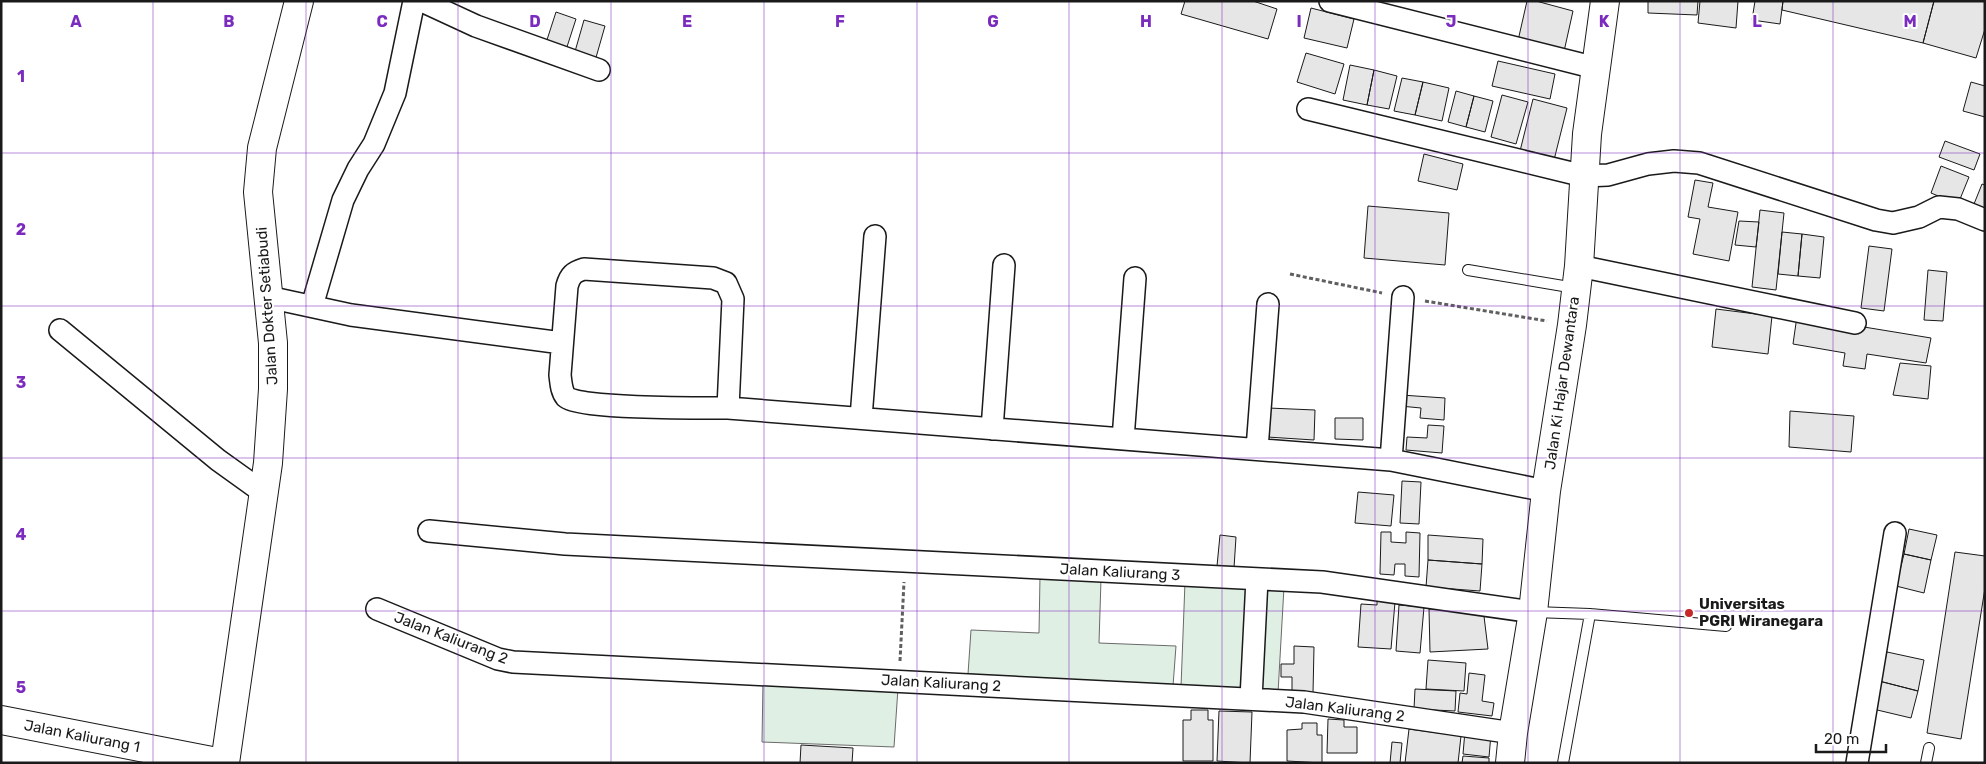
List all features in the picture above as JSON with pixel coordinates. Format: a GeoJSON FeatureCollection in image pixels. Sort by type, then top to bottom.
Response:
{"type":"FeatureCollection","features":[{"type":"Feature","properties":{"kind":"main road","name":"Jalan Dokter Setiabudi"},"geometry":{"type":"LineString","coordinates":[[223,763],[264,493],[274,389],[273,342],[258,192],[262,148],[299,1]]}},
{"type":"Feature","properties":{"kind":"main road","name":"Jalan Ki Hajar Dewantara"},"geometry":{"type":"LineString","coordinates":[[1510,763],[1513,733],[1533,612],[1546,491],[1578,277],[1584,183],[1605,1]]}},
{"type":"Feature","properties":{"kind":"main road","name":"Jalan Kaliurang 1"},"geometry":{"type":"LineString","coordinates":[[1,720],[223,763]]}},
{"type":"Feature","properties":{"kind":"street"},"geometry":{"type":"LineString","coordinates":[[312,306],[344,200],[358,169],[374,144],[395,93],[414,1]]}},
{"type":"Feature","properties":{"kind":"street"},"geometry":{"type":"LineString","coordinates":[[422,1],[476,26],[598,70]]}},
{"type":"Feature","properties":{"kind":"street"},"geometry":{"type":"LineString","coordinates":[[1330,1],[1596,68]]}},
{"type":"Feature","properties":{"kind":"street"},"geometry":{"type":"LineString","coordinates":[[1308,109],[1584,183],[1648,164],[1674,161],[1699,163],[1876,220],[1893,223],[1918,217],[1939,207],[1958,209],[1985,220]]}},
{"type":"Feature","properties":{"kind":"street"},"geometry":{"type":"LineString","coordinates":[[861,418],[875,236]]}},
{"type":"Feature","properties":{"kind":"street"},"geometry":{"type":"LineString","coordinates":[[992,429],[1004,265]]}},
{"type":"Feature","properties":{"kind":"street"},"geometry":{"type":"LineString","coordinates":[[728,408],[733,299],[726,283],[713,278],[584,269],[576,271],[570,277],[567,286],[562,343],[561,387],[567,397],[579,402],[638,407],[728,408],[1391,460],[1546,491]]}},
{"type":"Feature","properties":{"kind":"street"},"geometry":{"type":"LineString","coordinates":[[1578,277],[1855,323]]}},
{"type":"Feature","properties":{"kind":"street"},"geometry":{"type":"LineString","coordinates":[[1123,439],[1135,278]]}},
{"type":"Feature","properties":{"kind":"street"},"geometry":{"type":"LineString","coordinates":[[268,297],[352,315],[562,343]]}},
{"type":"Feature","properties":{"kind":"street"},"geometry":{"type":"LineString","coordinates":[[1391,460],[1403,297]]}},
{"type":"Feature","properties":{"kind":"street"},"geometry":{"type":"LineString","coordinates":[[1257,449],[1268,304]]}},
{"type":"Feature","properties":{"kind":"street"},"geometry":{"type":"LineString","coordinates":[[60,330],[218,460],[264,493]]}},
{"type":"Feature","properties":{"kind":"street","name":"Jalan Kaliurang 3"},"geometry":{"type":"LineString","coordinates":[[429,531],[565,544],[1322,582],[1533,612]]}},
{"type":"Feature","properties":{"kind":"street"},"geometry":{"type":"LineString","coordinates":[[1857,763],[1895,532]]}},
{"type":"Feature","properties":{"kind":"street"},"geometry":{"type":"LineString","coordinates":[[1251,699],[1257,579]]}},
{"type":"Feature","properties":{"kind":"street","name":"Jalan Kaliurang 2"},"geometry":{"type":"LineString","coordinates":[[377,609],[498,659],[512,662],[1304,702],[1513,733]]}},
{"type":"Feature","properties":{"kind":"lane"},"geometry":{"type":"LineString","coordinates":[[1468,270],[1578,277]]}},
{"type":"Feature","properties":{"kind":"lane"},"geometry":{"type":"LineString","coordinates":[[1533,612],[1590,614],[1726,626]]}},
{"type":"Feature","properties":{"kind":"lane"},"geometry":{"type":"LineString","coordinates":[[1562,763],[1590,614]]}},
{"type":"Feature","properties":{"kind":"lane"},"geometry":{"type":"LineString","coordinates":[[1926,763],[1929,748]]}},
{"type":"Feature","properties":{"kind":"path"},"geometry":{"type":"LineString","coordinates":[[1290,274],[1403,297],[1572,325]]}},
{"type":"Feature","properties":{"kind":"path"},"geometry":{"type":"LineString","coordinates":[[899,681],[905,561]]}},
{"type":"Feature","properties":{"kind":"green space"},"geometry":{"type":"Polygon","coordinates":[[[1040,576],[1101,579],[1099,643],[1176,646],[1173,686],[968,674],[971,630],[1039,633],[1040,576]]]}},
{"type":"Feature","properties":{"kind":"green space"},"geometry":{"type":"Polygon","coordinates":[[[1185,582],[1284,587],[1278,693],[1181,687],[1185,582]]]}},
{"type":"Feature","properties":{"kind":"green space"},"geometry":{"type":"Polygon","coordinates":[[[763,681],[898,688],[894,747],[762,742],[763,681]]]}},
{"type":"Feature","properties":{"kind":"building"},"geometry":{"type":"Polygon","coordinates":[[[1185,1],[1253,1],[1277,9],[1268,39],[1181,14],[1185,1]]]}},
{"type":"Feature","properties":{"kind":"building"},"geometry":{"type":"Polygon","coordinates":[[[1527,1],[1536,1],[1573,11],[1563,56],[1517,45],[1527,1]]]}},
{"type":"Feature","properties":{"kind":"building"},"geometry":{"type":"Polygon","coordinates":[[[1648,1],[1698,1],[1697,15],[1648,13],[1648,1]]]}},
{"type":"Feature","properties":{"kind":"building"},"geometry":{"type":"Polygon","coordinates":[[[1700,1],[1738,1],[1736,28],[1698,23],[1700,1]]]}},
{"type":"Feature","properties":{"kind":"building"},"geometry":{"type":"Polygon","coordinates":[[[1755,1],[1783,1],[1780,24],[1752,20],[1755,1]]]}},
{"type":"Feature","properties":{"kind":"building"},"geometry":{"type":"Polygon","coordinates":[[[1783,1],[1934,1],[1923,43],[1782,10],[1783,1]]]}},
{"type":"Feature","properties":{"kind":"building"},"geometry":{"type":"Polygon","coordinates":[[[1934,1],[1985,1],[1985,29],[1976,58],[1923,43],[1934,1]]]}},
{"type":"Feature","properties":{"kind":"building"},"geometry":{"type":"Polygon","coordinates":[[[1311,8],[1354,19],[1347,48],[1304,38],[1311,8]]]}},
{"type":"Feature","properties":{"kind":"building"},"geometry":{"type":"Polygon","coordinates":[[[556,12],[576,19],[565,53],[545,46],[556,12]]]}},
{"type":"Feature","properties":{"kind":"building"},"geometry":{"type":"Polygon","coordinates":[[[584,20],[605,26],[595,61],[574,55],[584,20]]]}},
{"type":"Feature","properties":{"kind":"building"},"geometry":{"type":"Polygon","coordinates":[[[1306,53],[1344,64],[1335,94],[1297,82],[1306,53]]]}},
{"type":"Feature","properties":{"kind":"building"},"geometry":{"type":"Polygon","coordinates":[[[1498,61],[1555,74],[1550,99],[1492,86],[1498,61]]]}},
{"type":"Feature","properties":{"kind":"building"},"geometry":{"type":"Polygon","coordinates":[[[1350,65],[1374,70],[1367,105],[1343,100],[1350,65]]]}},
{"type":"Feature","properties":{"kind":"building"},"geometry":{"type":"Polygon","coordinates":[[[1374,70],[1397,76],[1389,109],[1367,105],[1374,70]]]}},
{"type":"Feature","properties":{"kind":"building"},"geometry":{"type":"Polygon","coordinates":[[[1402,78],[1423,82],[1415,115],[1394,111],[1402,78]]]}},
{"type":"Feature","properties":{"kind":"building"},"geometry":{"type":"Polygon","coordinates":[[[1423,82],[1449,88],[1442,121],[1415,115],[1423,82]]]}},
{"type":"Feature","properties":{"kind":"building"},"geometry":{"type":"Polygon","coordinates":[[[1971,82],[1985,86],[1985,117],[1963,111],[1971,82]]]}},
{"type":"Feature","properties":{"kind":"building"},"geometry":{"type":"Polygon","coordinates":[[[1456,91],[1474,96],[1466,127],[1448,122],[1456,91]]]}},
{"type":"Feature","properties":{"kind":"building"},"geometry":{"type":"Polygon","coordinates":[[[1502,95],[1528,102],[1516,144],[1491,137],[1502,95]]]}},
{"type":"Feature","properties":{"kind":"building"},"geometry":{"type":"Polygon","coordinates":[[[1474,96],[1493,101],[1485,132],[1466,127],[1474,96]]]}},
{"type":"Feature","properties":{"kind":"building"},"geometry":{"type":"Polygon","coordinates":[[[1533,99],[1567,108],[1554,160],[1520,151],[1533,99]]]}},
{"type":"Feature","properties":{"kind":"building"},"geometry":{"type":"Polygon","coordinates":[[[1945,141],[1980,154],[1974,170],[1939,157],[1945,141]]]}},
{"type":"Feature","properties":{"kind":"building"},"geometry":{"type":"Polygon","coordinates":[[[1424,154],[1463,164],[1457,190],[1418,181],[1424,154]]]}},
{"type":"Feature","properties":{"kind":"building"},"geometry":{"type":"Polygon","coordinates":[[[1941,166],[1969,177],[1958,204],[1931,193],[1941,166]]]}},
{"type":"Feature","properties":{"kind":"building"},"geometry":{"type":"Polygon","coordinates":[[[1695,180],[1713,183],[1708,207],[1738,212],[1729,261],[1693,254],[1700,219],[1688,217],[1695,180]]]}},
{"type":"Feature","properties":{"kind":"building"},"geometry":{"type":"Polygon","coordinates":[[[1982,184],[1985,185],[1985,214],[1972,209],[1982,184]]]}},
{"type":"Feature","properties":{"kind":"building"},"geometry":{"type":"Polygon","coordinates":[[[1368,206],[1449,213],[1445,265],[1364,258],[1368,206]]]}},
{"type":"Feature","properties":{"kind":"building"},"geometry":{"type":"Polygon","coordinates":[[[1760,210],[1784,213],[1776,290],[1752,287],[1760,210]]]}},
{"type":"Feature","properties":{"kind":"building"},"geometry":{"type":"Polygon","coordinates":[[[1739,221],[1759,222],[1756,247],[1735,245],[1739,221]]]}},
{"type":"Feature","properties":{"kind":"building"},"geometry":{"type":"Polygon","coordinates":[[[1782,232],[1802,234],[1798,276],[1778,274],[1782,232]]]}},
{"type":"Feature","properties":{"kind":"building"},"geometry":{"type":"Polygon","coordinates":[[[1802,234],[1824,237],[1820,278],[1798,276],[1802,234]]]}},
{"type":"Feature","properties":{"kind":"building"},"geometry":{"type":"Polygon","coordinates":[[[1869,246],[1892,249],[1884,311],[1861,308],[1869,246]]]}},
{"type":"Feature","properties":{"kind":"building"},"geometry":{"type":"Polygon","coordinates":[[[1928,270],[1947,272],[1943,321],[1924,320],[1928,270]]]}},
{"type":"Feature","properties":{"kind":"building"},"geometry":{"type":"Polygon","coordinates":[[[1716,309],[1772,316],[1768,354],[1712,347],[1716,309]]]}},
{"type":"Feature","properties":{"kind":"building"},"geometry":{"type":"Polygon","coordinates":[[[1797,316],[1931,338],[1926,363],[1867,354],[1865,369],[1843,366],[1845,353],[1793,344],[1797,316]]]}},
{"type":"Feature","properties":{"kind":"building"},"geometry":{"type":"Polygon","coordinates":[[[1900,363],[1931,366],[1928,399],[1893,395],[1900,363]]]}},
{"type":"Feature","properties":{"kind":"building"},"geometry":{"type":"Polygon","coordinates":[[[1401,395],[1445,398],[1444,420],[1420,418],[1421,408],[1400,406],[1401,395]]]}},
{"type":"Feature","properties":{"kind":"building"},"geometry":{"type":"Polygon","coordinates":[[[1268,408],[1315,410],[1314,440],[1267,437],[1268,408]]]}},
{"type":"Feature","properties":{"kind":"building"},"geometry":{"type":"Polygon","coordinates":[[[1790,411],[1854,416],[1851,452],[1789,447],[1790,411]]]}},
{"type":"Feature","properties":{"kind":"building"},"geometry":{"type":"Polygon","coordinates":[[[1335,418],[1363,418],[1363,440],[1335,439],[1335,418]]]}},
{"type":"Feature","properties":{"kind":"building"},"geometry":{"type":"Polygon","coordinates":[[[1428,425],[1444,426],[1442,453],[1406,450],[1407,437],[1427,438],[1428,425]]]}},
{"type":"Feature","properties":{"kind":"building"},"geometry":{"type":"Polygon","coordinates":[[[1402,481],[1421,482],[1419,524],[1400,523],[1402,481]]]}},
{"type":"Feature","properties":{"kind":"building"},"geometry":{"type":"Polygon","coordinates":[[[1358,492],[1394,495],[1391,526],[1355,523],[1358,492]]]}},
{"type":"Feature","properties":{"kind":"building"},"geometry":{"type":"Polygon","coordinates":[[[1909,529],[1937,535],[1931,560],[1904,554],[1909,529]]]}},
{"type":"Feature","properties":{"kind":"building"},"geometry":{"type":"Polygon","coordinates":[[[1381,532],[1391,532],[1391,542],[1406,543],[1406,532],[1420,533],[1419,577],[1405,576],[1405,564],[1395,564],[1394,575],[1380,574],[1381,532]]]}},
{"type":"Feature","properties":{"kind":"building"},"geometry":{"type":"Polygon","coordinates":[[[1220,535],[1236,537],[1234,568],[1217,566],[1220,535]]]}},
{"type":"Feature","properties":{"kind":"building"},"geometry":{"type":"Polygon","coordinates":[[[1428,535],[1483,539],[1482,564],[1428,560],[1428,535]]]}},
{"type":"Feature","properties":{"kind":"building"},"geometry":{"type":"Polygon","coordinates":[[[1955,552],[1985,556],[1985,588],[1961,739],[1927,733],[1955,552]]]}},
{"type":"Feature","properties":{"kind":"building"},"geometry":{"type":"Polygon","coordinates":[[[1904,554],[1931,560],[1924,593],[1896,586],[1904,554]]]}},
{"type":"Feature","properties":{"kind":"building"},"geometry":{"type":"Polygon","coordinates":[[[1428,560],[1482,564],[1480,591],[1426,587],[1428,560]]]}},
{"type":"Feature","properties":{"kind":"building"},"geometry":{"type":"Polygon","coordinates":[[[1377,601],[1395,602],[1391,649],[1358,647],[1361,604],[1377,605],[1377,601]]]}},
{"type":"Feature","properties":{"kind":"building"},"geometry":{"type":"Polygon","coordinates":[[[1399,605],[1424,607],[1420,653],[1396,651],[1399,605]]]}},
{"type":"Feature","properties":{"kind":"building"},"geometry":{"type":"Polygon","coordinates":[[[1483,608],[1488,649],[1430,652],[1429,609],[1483,608]]]}},
{"type":"Feature","properties":{"kind":"building"},"geometry":{"type":"Polygon","coordinates":[[[1294,646],[1314,647],[1313,693],[1292,692],[1292,677],[1281,677],[1281,664],[1294,664],[1294,646]]]}},
{"type":"Feature","properties":{"kind":"building"},"geometry":{"type":"Polygon","coordinates":[[[1887,652],[1924,660],[1918,691],[1879,681],[1887,652]]]}},
{"type":"Feature","properties":{"kind":"building"},"geometry":{"type":"Polygon","coordinates":[[[1428,660],[1466,663],[1464,691],[1426,689],[1428,660]]]}},
{"type":"Feature","properties":{"kind":"building"},"geometry":{"type":"Polygon","coordinates":[[[1469,673],[1485,675],[1482,701],[1494,703],[1492,716],[1458,712],[1460,693],[1467,694],[1469,673]]]}},
{"type":"Feature","properties":{"kind":"building"},"geometry":{"type":"Polygon","coordinates":[[[1879,681],[1918,691],[1911,718],[1873,709],[1879,681]]]}},
{"type":"Feature","properties":{"kind":"building"},"geometry":{"type":"Polygon","coordinates":[[[1415,689],[1456,691],[1455,711],[1414,709],[1415,689]]]}},
{"type":"Feature","properties":{"kind":"building"},"geometry":{"type":"Polygon","coordinates":[[[1191,710],[1208,710],[1208,720],[1213,720],[1213,761],[1183,761],[1183,720],[1191,720],[1191,710]]]}},
{"type":"Feature","properties":{"kind":"building"},"geometry":{"type":"Polygon","coordinates":[[[1219,711],[1252,712],[1250,763],[1217,761],[1219,711]]]}},
{"type":"Feature","properties":{"kind":"building"},"geometry":{"type":"Polygon","coordinates":[[[1328,719],[1344,720],[1344,727],[1357,727],[1357,753],[1327,753],[1328,719]]]}},
{"type":"Feature","properties":{"kind":"building"},"geometry":{"type":"Polygon","coordinates":[[[1302,723],[1317,723],[1317,735],[1322,735],[1322,763],[1287,761],[1287,730],[1302,729],[1302,723]]]}},
{"type":"Feature","properties":{"kind":"building"},"geometry":{"type":"Polygon","coordinates":[[[1409,729],[1461,736],[1458,763],[1405,763],[1409,729]]]}},
{"type":"Feature","properties":{"kind":"building"},"geometry":{"type":"Polygon","coordinates":[[[1465,731],[1491,734],[1489,757],[1463,754],[1465,731]]]}},
{"type":"Feature","properties":{"kind":"building"},"geometry":{"type":"Polygon","coordinates":[[[1392,742],[1402,743],[1400,763],[1390,763],[1392,742]]]}},
{"type":"Feature","properties":{"kind":"building"},"geometry":{"type":"Polygon","coordinates":[[[801,745],[853,748],[852,763],[800,763],[801,745]]]}},
{"type":"Feature","properties":{"kind":"building"},"geometry":{"type":"Polygon","coordinates":[[[1463,756],[1489,758],[1489,763],[1462,763],[1463,756]]]}},
{"type":"Feature","properties":{"kind":"place","name":"Universitas PGRI Wiranegara"},"geometry":{"type":"Point","coordinates":[1689,613]}}]}
